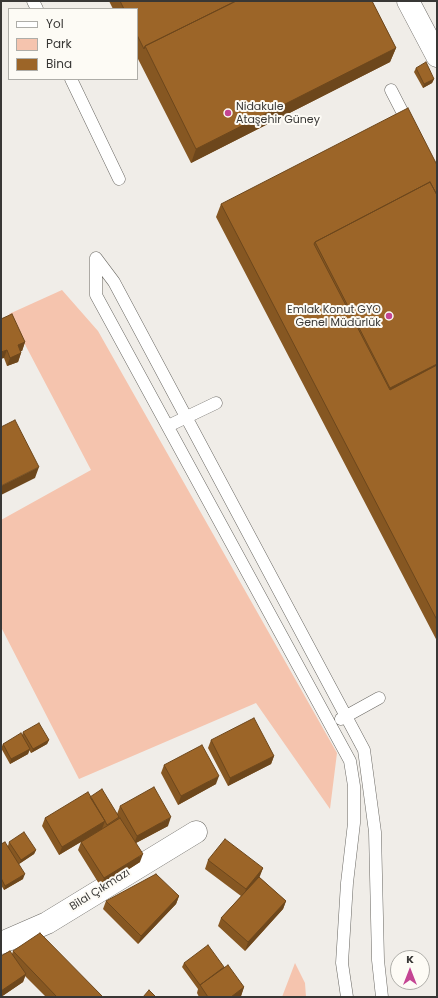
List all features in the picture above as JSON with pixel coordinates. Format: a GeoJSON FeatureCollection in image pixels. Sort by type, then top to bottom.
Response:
{"type":"FeatureCollection","features":[{"type":"Feature","properties":{"kind":"street"},"geometry":{"type":"LineString","coordinates":[[408,1],[437,56]]}},
{"type":"Feature","properties":{"kind":"street","name":"Bilal Çıkmazı"},"geometry":{"type":"LineString","coordinates":[[1,943],[47,923],[196,832]]}},
{"type":"Feature","properties":{"kind":"lane"},"geometry":{"type":"LineString","coordinates":[[70,80],[119,179]]}},
{"type":"Feature","properties":{"kind":"lane"},"geometry":{"type":"LineString","coordinates":[[391,90],[416,137]]}},
{"type":"Feature","properties":{"kind":"lane"},"geometry":{"type":"LineString","coordinates":[[347,997],[342,963],[347,883],[354,823],[354,786],[350,761],[96,295],[96,258],[114,282],[364,750],[375,832],[378,960],[382,997]]}},
{"type":"Feature","properties":{"kind":"lane"},"geometry":{"type":"LineString","coordinates":[[168,426],[216,403]]}},
{"type":"Feature","properties":{"kind":"lane"},"geometry":{"type":"LineString","coordinates":[[332,726],[379,698]]}},
{"type":"Feature","properties":{"kind":"green space"},"geometry":{"type":"Polygon","coordinates":[[[62,290],[98,331],[337,753],[330,809],[256,703],[79,779],[1,627],[1,520],[91,470],[9,314],[62,290]]]}},
{"type":"Feature","properties":{"kind":"green space"},"geometry":{"type":"Polygon","coordinates":[[[295,963],[305,983],[306,997],[282,997],[295,963]]]}},
{"type":"Feature","properties":{"kind":"building"},"geometry":{"type":"Polygon","coordinates":[[[120,1],[236,1],[145,46],[144,49],[138,37],[138,8],[124,8],[120,1]]]}},
{"type":"Feature","properties":{"kind":"building","name":"Nidakule Ataşehir Güney"},"geometry":{"type":"Polygon","coordinates":[[[236,1],[372,1],[396,48],[196,149],[145,46],[236,1]]]}},
{"type":"Feature","properties":{"kind":"building"},"geometry":{"type":"Polygon","coordinates":[[[426,62],[434,79],[424,84],[416,68],[426,62]]]}},
{"type":"Feature","properties":{"kind":"building"},"geometry":{"type":"Polygon","coordinates":[[[408,108],[437,165],[437,195],[430,182],[315,242],[314,244],[390,390],[437,365],[437,620],[221,204],[408,108]]]}},
{"type":"Feature","properties":{"kind":"building","name":"Emlak Konut GYO Genel Müdürlük"},"geometry":{"type":"Polygon","coordinates":[[[430,182],[437,195],[437,364],[390,388],[315,242],[430,182]]]}},
{"type":"Feature","properties":{"kind":"building"},"geometry":{"type":"Polygon","coordinates":[[[12,314],[25,342],[18,345],[21,353],[10,358],[7,350],[1,352],[1,319],[12,314]]]}},
{"type":"Feature","properties":{"kind":"building"},"geometry":{"type":"Polygon","coordinates":[[[15,420],[39,467],[1,486],[1,427],[15,420]]]}},
{"type":"Feature","properties":{"kind":"building"},"geometry":{"type":"Polygon","coordinates":[[[254,718],[274,756],[230,778],[211,740],[254,718]]]}},
{"type":"Feature","properties":{"kind":"building"},"geometry":{"type":"Polygon","coordinates":[[[39,723],[49,740],[33,749],[23,732],[39,723]]]}},
{"type":"Feature","properties":{"kind":"building"},"geometry":{"type":"Polygon","coordinates":[[[21,733],[30,749],[11,759],[3,744],[21,733]]]}},
{"type":"Feature","properties":{"kind":"building"},"geometry":{"type":"Polygon","coordinates":[[[202,745],[219,776],[181,796],[164,765],[202,745]]]}},
{"type":"Feature","properties":{"kind":"building"},"geometry":{"type":"Polygon","coordinates":[[[154,787],[171,817],[137,836],[120,806],[154,787]]]}},
{"type":"Feature","properties":{"kind":"building"},"geometry":{"type":"Polygon","coordinates":[[[102,789],[119,817],[107,825],[90,797],[102,789]]]}},
{"type":"Feature","properties":{"kind":"building"},"geometry":{"type":"Polygon","coordinates":[[[88,792],[105,821],[62,847],[45,818],[88,792]]]}},
{"type":"Feature","properties":{"kind":"building"},"geometry":{"type":"Polygon","coordinates":[[[120,818],[143,854],[104,878],[81,842],[120,818]]]}},
{"type":"Feature","properties":{"kind":"building"},"geometry":{"type":"Polygon","coordinates":[[[24,832],[36,850],[21,860],[9,842],[24,832]]]}},
{"type":"Feature","properties":{"kind":"building"},"geometry":{"type":"Polygon","coordinates":[[[225,839],[263,868],[246,889],[208,860],[225,839]]]}},
{"type":"Feature","properties":{"kind":"building"},"geometry":{"type":"Polygon","coordinates":[[[5,842],[25,874],[5,886],[1,878],[1,844],[5,842]]]}},
{"type":"Feature","properties":{"kind":"building"},"geometry":{"type":"Polygon","coordinates":[[[156,874],[179,896],[141,936],[106,901],[156,874]]]}},
{"type":"Feature","properties":{"kind":"building"},"geometry":{"type":"Polygon","coordinates":[[[259,877],[286,901],[248,942],[221,918],[259,877]]]}},
{"type":"Feature","properties":{"kind":"building"},"geometry":{"type":"Polygon","coordinates":[[[40,933],[103,997],[57,997],[13,951],[40,933]]]}},
{"type":"Feature","properties":{"kind":"building"},"geometry":{"type":"Polygon","coordinates":[[[208,945],[224,967],[200,985],[184,963],[208,945]]]}},
{"type":"Feature","properties":{"kind":"building"},"geometry":{"type":"Polygon","coordinates":[[[10,951],[26,974],[1,991],[1,956],[10,951]]]}},
{"type":"Feature","properties":{"kind":"building"},"geometry":{"type":"Polygon","coordinates":[[[228,965],[244,987],[231,997],[208,997],[200,985],[228,965]]]}},
{"type":"Feature","properties":{"kind":"building"},"geometry":{"type":"Polygon","coordinates":[[[149,990],[156,997],[143,997],[149,990]]]}},
{"type":"Feature","properties":{"kind":"place","name":"Nidakule Ataşehir Güney"},"geometry":{"type":"Point","coordinates":[228,113]}},
{"type":"Feature","properties":{"kind":"place","name":"Emlak Konut GYO Genel Müdürlük"},"geometry":{"type":"Point","coordinates":[389,316]}}]}
